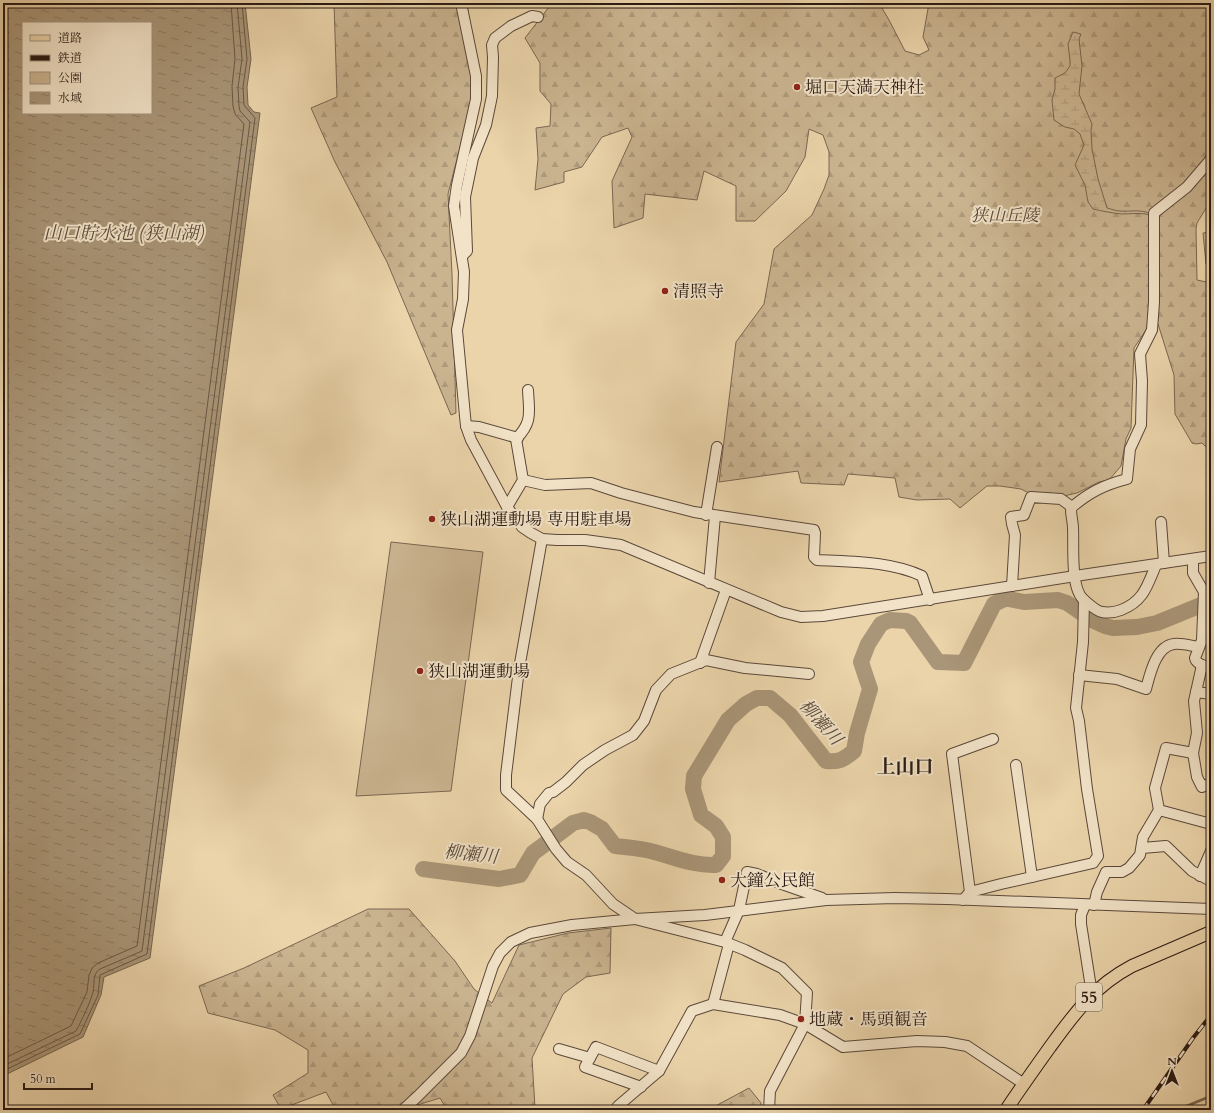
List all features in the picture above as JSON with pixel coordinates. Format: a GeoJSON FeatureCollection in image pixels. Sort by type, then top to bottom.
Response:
{"type":"FeatureCollection","features":[{"type":"Feature","properties":{"kind":"main road","name":"55"},"geometry":{"type":"LineString","coordinates":[[1007,1110],[1078,1009],[1100,986],[1121,971],[1164,951],[1211,932]]}},
{"type":"Feature","properties":{"kind":"street"},"geometry":{"type":"LineString","coordinates":[[461,3],[477,87],[476,99],[455,198],[455,215],[464,272],[464,287],[457,330],[466,426],[479,456],[507,506],[522,527],[542,539],[586,540],[621,545],[780,612],[801,617],[823,616],[1211,556]]}},
{"type":"Feature","properties":{"kind":"street"},"geometry":{"type":"LineString","coordinates":[[462,256],[467,251],[465,197],[467,185],[473,158],[486,125],[492,96],[492,45],[494,38],[511,26],[532,16],[538,17]]}},
{"type":"Feature","properties":{"kind":"street"},"geometry":{"type":"LineString","coordinates":[[966,896],[1095,861],[1098,856],[1076,708],[1083,642],[1083,602],[1080,597],[1075,576],[1072,552],[1073,528],[1071,510],[1072,507],[1096,489],[1127,479],[1130,449],[1141,425],[1142,381],[1140,354],[1152,330],[1154,302],[1154,213],[1187,187],[1211,159]]}},
{"type":"Feature","properties":{"kind":"street"},"geometry":{"type":"LineString","coordinates":[[507,506],[523,480],[516,439],[524,431],[529,417],[528,390]]}},
{"type":"Feature","properties":{"kind":"street"},"geometry":{"type":"LineString","coordinates":[[466,426],[479,427],[518,438]]}},
{"type":"Feature","properties":{"kind":"street"},"geometry":{"type":"LineString","coordinates":[[709,583],[710,515],[717,447]]}},
{"type":"Feature","properties":{"kind":"street"},"geometry":{"type":"LineString","coordinates":[[523,480],[545,485],[591,483],[621,493],[710,515],[814,530],[814,557],[817,560],[867,562],[912,572],[922,576],[930,600]]}},
{"type":"Feature","properties":{"kind":"street"},"geometry":{"type":"LineString","coordinates":[[1012,586],[1015,535],[1011,518],[1024,515],[1031,497],[1061,499],[1072,507]]}},
{"type":"Feature","properties":{"kind":"street"},"geometry":{"type":"LineString","coordinates":[[1083,602],[1102,612],[1117,612],[1131,606],[1139,599],[1160,564],[1161,522]]}},
{"type":"Feature","properties":{"kind":"street"},"geometry":{"type":"LineString","coordinates":[[542,539],[519,669],[505,783],[506,790],[537,819],[567,862],[586,875],[613,904],[635,919],[727,943],[782,968],[807,993],[805,1024],[770,1091],[769,1110]]}},
{"type":"Feature","properties":{"kind":"street"},"geometry":{"type":"LineString","coordinates":[[1193,559],[1193,573],[1204,592],[1202,640],[1195,658],[1196,661],[1206,666],[1194,701],[1197,734],[1193,752],[1197,777],[1202,787],[1211,783]]}},
{"type":"Feature","properties":{"kind":"street"},"geometry":{"type":"LineString","coordinates":[[700,663],[726,590]]}},
{"type":"Feature","properties":{"kind":"street"},"geometry":{"type":"LineString","coordinates":[[1079,675],[1117,679],[1146,689],[1153,664],[1163,649],[1175,644],[1199,647]]}},
{"type":"Feature","properties":{"kind":"street"},"geometry":{"type":"LineString","coordinates":[[537,819],[540,804],[549,793],[553,792],[566,782],[582,764],[633,735],[644,721],[656,690],[671,674],[706,660],[745,668],[809,674]]}},
{"type":"Feature","properties":{"kind":"street"},"geometry":{"type":"LineString","coordinates":[[1196,692],[1211,694]]}},
{"type":"Feature","properties":{"kind":"street"},"geometry":{"type":"LineString","coordinates":[[966,896],[952,754],[993,740]]}},
{"type":"Feature","properties":{"kind":"street"},"geometry":{"type":"LineString","coordinates":[[1095,861],[1106,872],[1122,872],[1129,868],[1140,855],[1143,836],[1159,810],[1155,788],[1166,748],[1193,752]]}},
{"type":"Feature","properties":{"kind":"street"},"geometry":{"type":"LineString","coordinates":[[1016,764],[1032,877]]}},
{"type":"Feature","properties":{"kind":"street"},"geometry":{"type":"LineString","coordinates":[[1159,810],[1211,824]]}},
{"type":"Feature","properties":{"kind":"street"},"geometry":{"type":"LineString","coordinates":[[1142,848],[1166,846],[1192,871],[1211,881]]}},
{"type":"Feature","properties":{"kind":"street"},"geometry":{"type":"LineString","coordinates":[[1200,876],[1211,851]]}},
{"type":"Feature","properties":{"kind":"street"},"geometry":{"type":"LineString","coordinates":[[713,1004],[727,943],[739,910],[747,872],[757,874],[779,884],[826,900]]}},
{"type":"Feature","properties":{"kind":"street"},"geometry":{"type":"LineString","coordinates":[[1092,994],[1081,924],[1081,915],[1097,892],[1106,872]]}},
{"type":"Feature","properties":{"kind":"street"},"geometry":{"type":"LineString","coordinates":[[402,1110],[422,1092],[463,1048],[470,1036],[493,966],[500,953],[511,942],[530,933],[572,925],[635,919],[705,915],[826,900],[966,896],[1089,905],[1211,909]]}},
{"type":"Feature","properties":{"kind":"street"},"geometry":{"type":"LineString","coordinates":[[615,1110],[659,1071],[692,1011],[713,1004],[780,1014],[805,1024],[842,1047],[917,1041],[949,1042],[967,1046],[1024,1084]]}},
{"type":"Feature","properties":{"kind":"street"},"geometry":{"type":"LineString","coordinates":[[641,1087],[585,1067],[596,1047],[659,1071]]}},
{"type":"Feature","properties":{"kind":"street"},"geometry":{"type":"LineString","coordinates":[[559,1049],[590,1058]]}},
{"type":"Feature","properties":{"kind":"green space"},"geometry":{"type":"Polygon","coordinates":[[[334,3],[467,3],[472,47],[472,101],[448,194],[456,413],[451,415],[387,262],[335,162],[311,108],[337,97],[334,3]]]}},
{"type":"Feature","properties":{"kind":"green space","name":"狭山丘陵"},"geometry":{"type":"Polygon","coordinates":[[[552,3],[879,3],[905,51],[919,55],[929,50],[923,37],[929,3],[1211,3],[1211,200],[1197,223],[1196,229],[1197,280],[1211,283],[1211,446],[1205,446],[1202,443],[1192,443],[1175,414],[1174,375],[1158,324],[1148,327],[1134,348],[1131,428],[1126,439],[1121,466],[1109,480],[1099,482],[1077,493],[1064,496],[1031,494],[1021,489],[987,486],[960,508],[950,499],[917,500],[899,497],[895,478],[848,474],[844,485],[801,483],[798,471],[719,482],[736,342],[764,304],[774,249],[812,215],[829,175],[829,152],[823,135],[809,129],[805,157],[786,191],[755,221],[736,221],[736,186],[704,171],[697,200],[645,194],[643,218],[614,228],[612,181],[632,137],[628,128],[602,137],[582,167],[564,172],[564,182],[535,190],[538,159],[536,128],[550,126],[551,104],[540,91],[540,63],[525,38],[552,3]]]}},
{"type":"Feature","properties":{"kind":"green space"},"geometry":{"type":"Polygon","coordinates":[[[1073,32],[1081,34],[1079,39],[1082,66],[1079,94],[1092,124],[1092,149],[1098,179],[1107,208],[1118,211],[1142,211],[1153,216],[1141,214],[1121,214],[1096,210],[1093,209],[1088,202],[1085,185],[1075,165],[1084,145],[1080,134],[1074,129],[1065,127],[1054,120],[1052,100],[1055,89],[1055,78],[1065,73],[1070,66],[1068,44],[1073,32]]]}},
{"type":"Feature","properties":{"kind":"green space"},"geometry":{"type":"Polygon","coordinates":[[[1211,232],[1211,264],[1206,264],[1203,233],[1211,232]]]}},
{"type":"Feature","properties":{"kind":"green space","name":"狭山湖運動場"},"geometry":{"type":"Polygon","coordinates":[[[391,542],[483,552],[451,791],[356,796],[391,542]]]}},
{"type":"Feature","properties":{"kind":"green space"},"geometry":{"type":"Polygon","coordinates":[[[368,909],[409,909],[455,961],[474,989],[492,1003],[519,945],[568,933],[611,928],[610,973],[586,977],[563,994],[532,1058],[535,1108],[533,1110],[447,1110],[440,1098],[401,1110],[336,1110],[326,1092],[281,1109],[273,1095],[308,1073],[308,1050],[275,1030],[208,1013],[199,986],[244,968],[368,909]]]}},
{"type":"Feature","properties":{"kind":"green space"},"geometry":{"type":"Polygon","coordinates":[[[749,1088],[761,1103],[761,1110],[708,1110],[749,1088]]]}},
{"type":"Feature","properties":{"kind":"water","name":"山口貯水池 (狭山湖)"},"geometry":{"type":"Polygon","coordinates":[[[3,3],[245,3],[251,59],[247,87],[248,105],[254,112],[260,113],[150,958],[104,977],[101,995],[83,1037],[3,1076],[3,3]]]}},
{"type":"Feature","properties":{"kind":"waterway","name":"柳瀬川"},"geometry":{"type":"LineString","coordinates":[[423,869],[499,879],[520,875],[533,853],[573,823],[584,820],[602,829],[615,846],[646,850],[698,864],[716,865],[723,856],[723,837],[716,826],[701,815],[693,789],[694,776],[728,720],[746,704],[757,698],[770,698],[790,715],[826,761],[838,761],[844,758],[854,751],[857,733],[870,689],[861,662],[868,644],[881,624],[890,620],[906,621],[910,623],[938,662],[964,663],[994,604],[1004,599],[1024,602],[1058,600],[1067,603],[1092,620],[1113,628],[1137,627],[1157,623],[1211,601]]}},
{"type":"Feature","properties":{"kind":"waterway"},"geometry":{"type":"LineString","coordinates":[[1177,1110],[1211,1096]]}},
{"type":"Feature","properties":{"kind":"railway"},"geometry":{"type":"LineString","coordinates":[[1143,1110],[1193,1038],[1211,1015]]}},
{"type":"Feature","properties":{"kind":"place","name":"堀口天満天神社"},"geometry":{"type":"Point","coordinates":[797,87]}},
{"type":"Feature","properties":{"kind":"place","name":"清照寺"},"geometry":{"type":"Point","coordinates":[665,291]}},
{"type":"Feature","properties":{"kind":"place","name":"狭山湖運動場 専用駐車場"},"geometry":{"type":"Point","coordinates":[432,519]}},
{"type":"Feature","properties":{"kind":"place","name":"狭山湖運動場"},"geometry":{"type":"Point","coordinates":[420,671]}},
{"type":"Feature","properties":{"kind":"place","name":"大鐘公民館"},"geometry":{"type":"Point","coordinates":[722,880]}},
{"type":"Feature","properties":{"kind":"place","name":"地蔵・馬頭観音"},"geometry":{"type":"Point","coordinates":[801,1019]}},
{"type":"Feature","properties":{"kind":"district","name":"上山口"},"geometry":{"type":"Point","coordinates":[905,766]}}]}
